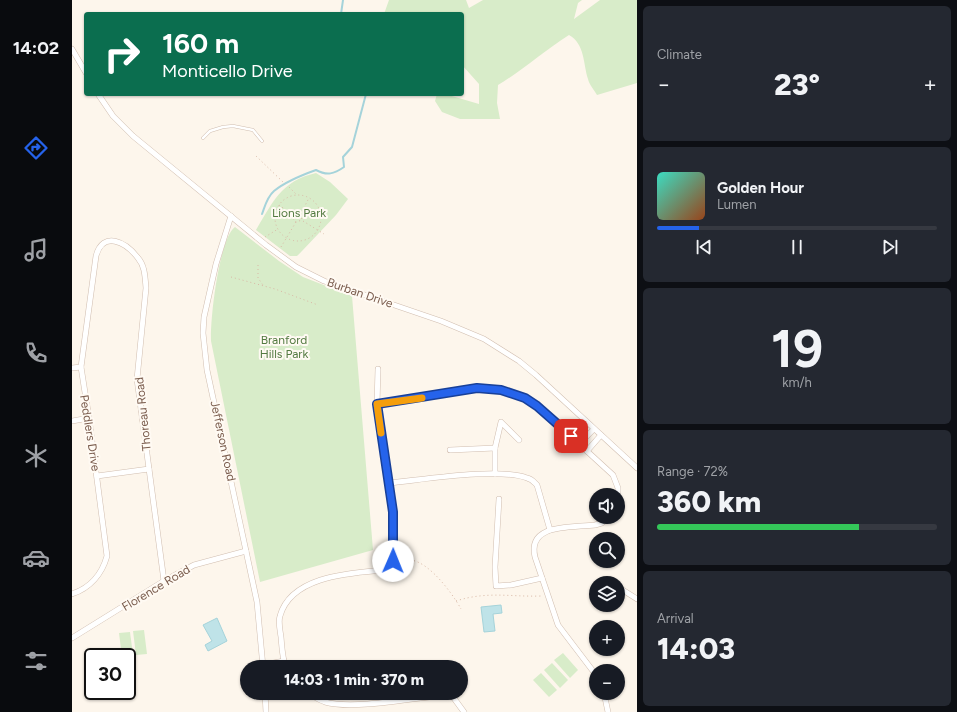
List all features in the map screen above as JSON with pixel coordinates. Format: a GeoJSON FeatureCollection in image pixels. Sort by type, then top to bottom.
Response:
{"type":"FeatureCollection","features":[{"type":"Feature","properties":{"kind":"street"},"geometry":{"type":"LineString","coordinates":[[72,49],[84,70]]}},
{"type":"Feature","properties":{"kind":"street","name":"Burban Drive"},"geometry":{"type":"LineString","coordinates":[[99,96],[113,116],[133,136],[277,253],[296,266],[324,281],[441,321],[484,339],[514,358],[536,375],[637,468]]}},
{"type":"Feature","properties":{"kind":"street","name":"Jefferson Road"},"geometry":{"type":"LineString","coordinates":[[231,216],[207,297],[203,333],[207,370],[257,602],[262,660]]}},
{"type":"Feature","properties":{"kind":"street","name":"Thoreau Road"},"geometry":{"type":"LineString","coordinates":[[96,256],[98,247],[105,241],[117,241],[127,246],[139,258],[145,272],[146,288],[137,379],[164,581]]}},
{"type":"Feature","properties":{"kind":"street","name":"Peddlers Drive"},"geometry":{"type":"LineString","coordinates":[[72,594],[92,582],[103,569],[107,556],[81,368],[96,256]]}},
{"type":"Feature","properties":{"kind":"street"},"geometry":{"type":"LineString","coordinates":[[72,368],[81,368]]}},
{"type":"Feature","properties":{"kind":"street"},"geometry":{"type":"LineString","coordinates":[[284,660],[280,616],[289,598],[298,591],[332,575],[383,570],[389,567],[393,561],[393,512],[377,404],[378,368]]}},
{"type":"Feature","properties":{"kind":"street"},"geometry":{"type":"LineString","coordinates":[[377,404],[477,388],[501,390],[525,398],[537,406],[613,475],[618,488]]}},
{"type":"Feature","properties":{"kind":"street"},"geometry":{"type":"LineString","coordinates":[[72,421],[89,418]]}},
{"type":"Feature","properties":{"kind":"street"},"geometry":{"type":"LineString","coordinates":[[495,474],[495,448],[501,422],[519,440]]}},
{"type":"Feature","properties":{"kind":"street"},"geometry":{"type":"LineString","coordinates":[[579,444],[594,429]]}},
{"type":"Feature","properties":{"kind":"street"},"geometry":{"type":"LineString","coordinates":[[587,451],[601,436]]}},
{"type":"Feature","properties":{"kind":"street"},"geometry":{"type":"LineString","coordinates":[[450,450],[495,448]]}},
{"type":"Feature","properties":{"kind":"street"},"geometry":{"type":"LineString","coordinates":[[97,476],[148,469]]}},
{"type":"Feature","properties":{"kind":"street"},"geometry":{"type":"LineString","coordinates":[[388,483],[495,474],[526,477],[532,480],[537,486],[550,530]]}},
{"type":"Feature","properties":{"kind":"street"},"geometry":{"type":"LineString","coordinates":[[499,499],[494,567],[496,586],[511,585],[542,578]]}},
{"type":"Feature","properties":{"kind":"street"},"geometry":{"type":"LineString","coordinates":[[589,666],[558,625],[547,596],[533,546],[539,535],[550,530],[598,524]]}},
{"type":"Feature","properties":{"kind":"street","name":"Florence Road"},"geometry":{"type":"LineString","coordinates":[[72,638],[164,581],[194,565],[246,551]]}},
{"type":"Feature","properties":{"kind":"street"},"geometry":{"type":"LineString","coordinates":[[625,591],[637,598]]}},
{"type":"Feature","properties":{"kind":"street"},"geometry":{"type":"LineString","coordinates":[[265,700],[266,712]]}},
{"type":"Feature","properties":{"kind":"street"},"geometry":{"type":"LineString","coordinates":[[320,700],[335,704],[405,700]]}},
{"type":"Feature","properties":{"kind":"street"},"geometry":{"type":"LineString","coordinates":[[455,700],[464,712]]}},
{"type":"Feature","properties":{"kind":"street"},"geometry":{"type":"LineString","coordinates":[[605,700],[608,712]]}},
{"type":"Feature","properties":{"kind":"lane"},"geometry":{"type":"LineString","coordinates":[[204,138],[210,131],[233,126],[253,130],[262,141]]}},
{"type":"Feature","properties":{"kind":"path"},"geometry":{"type":"LineString","coordinates":[[256,156],[283,182]]}},
{"type":"Feature","properties":{"kind":"path"},"geometry":{"type":"LineString","coordinates":[[289,187],[298,195],[309,198],[316,204],[320,212],[320,222],[317,230],[310,237],[301,240],[287,237],[279,229],[276,217],[279,205],[286,198],[298,195]]}},
{"type":"Feature","properties":{"kind":"path"},"geometry":{"type":"LineString","coordinates":[[309,198],[301,213],[302,220],[324,234]]}},
{"type":"Feature","properties":{"kind":"path"},"geometry":{"type":"LineString","coordinates":[[279,205],[294,215]]}},
{"type":"Feature","properties":{"kind":"path"},"geometry":{"type":"LineString","coordinates":[[294,215],[297,212],[301,213]]}},
{"type":"Feature","properties":{"kind":"path"},"geometry":{"type":"LineString","coordinates":[[294,215],[293,219],[296,222]]}},
{"type":"Feature","properties":{"kind":"path"},"geometry":{"type":"LineString","coordinates":[[277,253],[296,222],[302,220]]}},
{"type":"Feature","properties":{"kind":"path"},"geometry":{"type":"LineString","coordinates":[[260,240],[279,229]]}},
{"type":"Feature","properties":{"kind":"path"},"geometry":{"type":"LineString","coordinates":[[258,264],[258,278],[263,286]]}},
{"type":"Feature","properties":{"kind":"path"},"geometry":{"type":"LineString","coordinates":[[231,277],[263,286],[318,305]]}},
{"type":"Feature","properties":{"kind":"path"},"geometry":{"type":"LineString","coordinates":[[398,565],[402,561],[411,560],[428,568],[436,574],[461,609]]}},
{"type":"Feature","properties":{"kind":"path"},"geometry":{"type":"LineString","coordinates":[[456,601],[470,597],[500,594],[547,596]]}},
{"type":"Feature","properties":{"kind":"green space"},"geometry":{"type":"Polygon","coordinates":[[[389,0],[466,0],[469,8],[483,0],[582,0],[578,3],[574,19],[600,0],[637,0],[637,83],[597,95],[590,85],[581,49],[578,43],[569,35],[498,85],[497,103],[500,119],[460,119],[442,112],[435,101],[436,96],[452,96],[479,104],[479,84],[464,67],[464,12],[385,12],[389,0]]]}},
{"type":"Feature","properties":{"kind":"green space","name":"Lions Park"},"geometry":{"type":"Polygon","coordinates":[[[316,173],[330,182],[348,199],[336,215],[297,256],[290,256],[256,230],[273,202],[286,187],[294,181],[316,173]]]}},
{"type":"Feature","properties":{"kind":"green space","name":"Branford Hills Park"},"geometry":{"type":"Polygon","coordinates":[[[235,227],[279,261],[303,277],[352,296],[373,550],[260,582],[211,341],[212,316],[220,262],[229,234],[235,227]]]}},
{"type":"Feature","properties":{"kind":"green space"},"geometry":{"type":"Polygon","coordinates":[[[144,630],[147,654],[136,655],[133,631],[144,630]]]}},
{"type":"Feature","properties":{"kind":"green space"},"geometry":{"type":"Polygon","coordinates":[[[130,632],[132,648],[121,648],[119,633],[130,632]]]}},
{"type":"Feature","properties":{"kind":"green space"},"geometry":{"type":"Polygon","coordinates":[[[563,653],[578,670],[570,678],[554,660],[563,653]]]}},
{"type":"Feature","properties":{"kind":"green space"},"geometry":{"type":"Polygon","coordinates":[[[552,663],[568,680],[560,688],[544,670],[552,663]]]}},
{"type":"Feature","properties":{"kind":"green space"},"geometry":{"type":"Polygon","coordinates":[[[541,673],[557,690],[549,697],[533,680],[541,673]]]}},
{"type":"Feature","properties":{"kind":"water"},"geometry":{"type":"Polygon","coordinates":[[[501,605],[502,613],[493,614],[495,631],[484,632],[481,607],[501,605]]]}},
{"type":"Feature","properties":{"kind":"water"},"geometry":{"type":"Polygon","coordinates":[[[217,618],[227,641],[208,651],[205,645],[212,641],[203,625],[217,618]]]}},
{"type":"Feature","properties":{"kind":"waterway"},"geometry":{"type":"LineString","coordinates":[[341,12],[343,0]]}},
{"type":"Feature","properties":{"kind":"waterway"},"geometry":{"type":"LineString","coordinates":[[262,214],[266,202],[270,196],[274,191],[283,185],[299,176],[316,170],[327,174],[344,167],[343,157],[352,147],[365,96]]}},
{"type":"Feature","properties":{"kind":"slow traffic"},"geometry":{"type":"LineString","coordinates":[[381,433],[377,404],[422,398]]}},
{"type":"Feature","properties":{"kind":"route"},"geometry":{"type":"LineString","coordinates":[[393,561],[393,512],[377,404],[435,396],[477,388],[491,388],[511,392],[525,398],[537,406],[571,436]]}}]}
